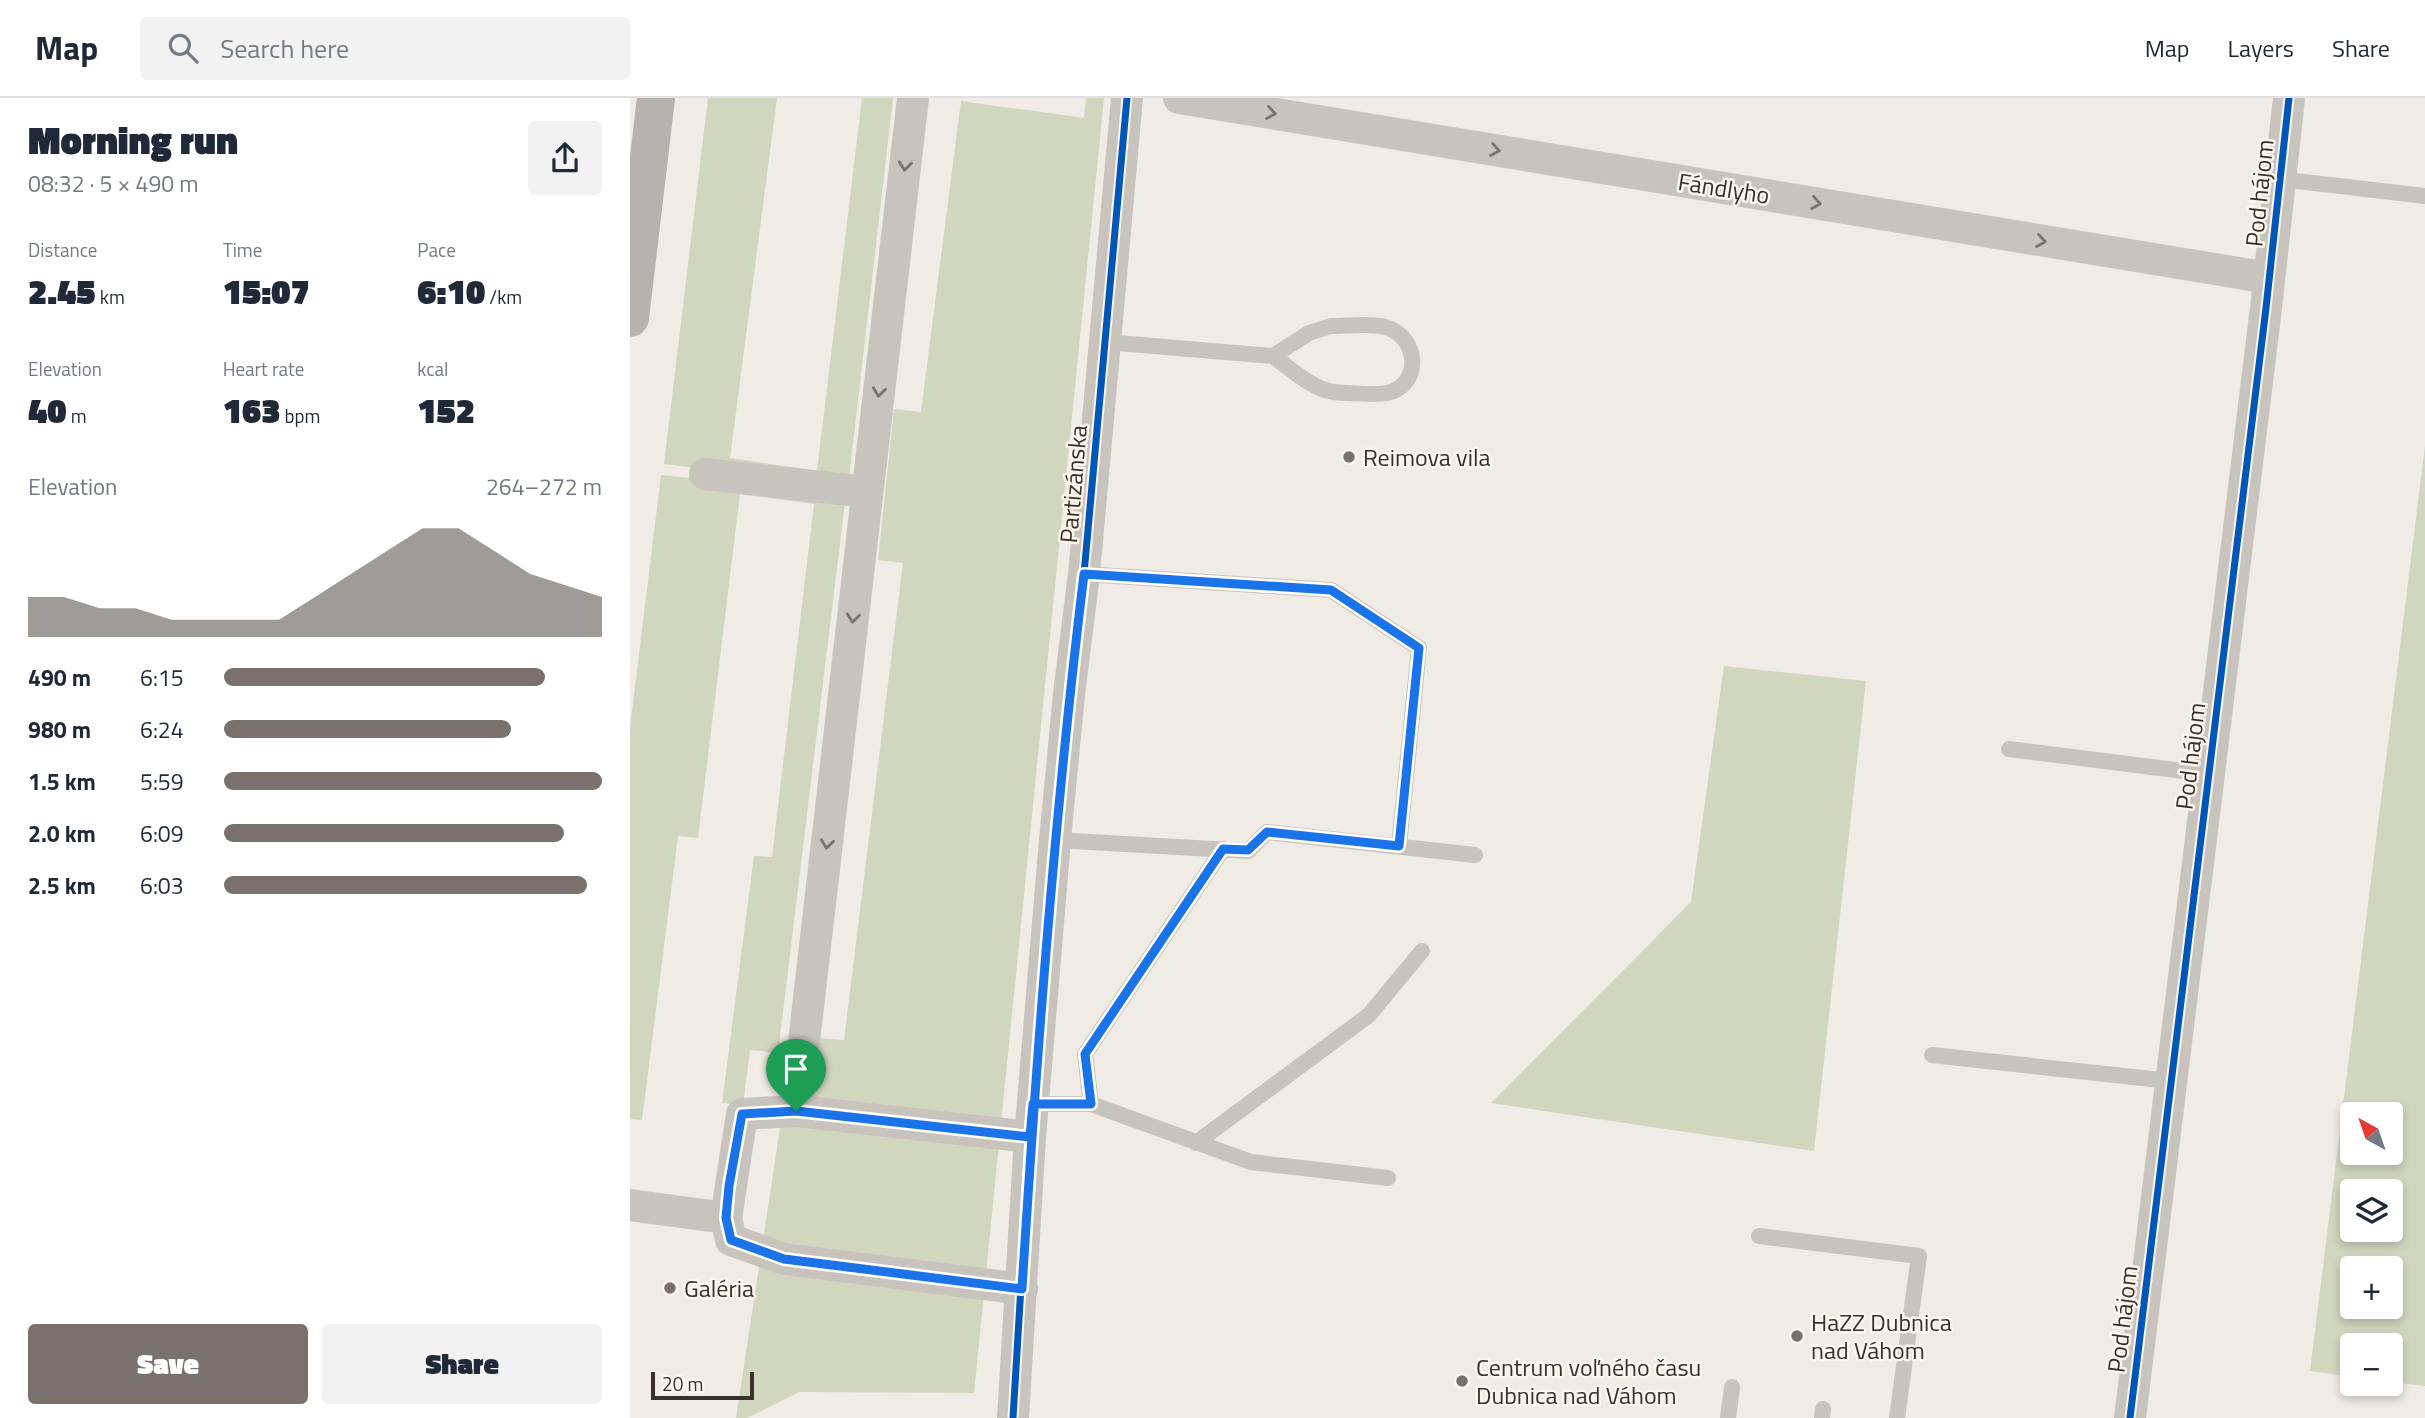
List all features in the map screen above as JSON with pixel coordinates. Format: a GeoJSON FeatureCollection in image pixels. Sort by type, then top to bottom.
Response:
{"type":"FeatureCollection","features":[{"type":"Feature","properties":{"kind":"main road"},"geometry":{"type":"LineString","coordinates":[[630,318],[656,98]]}},
{"type":"Feature","properties":{"kind":"street"},"geometry":{"type":"LineString","coordinates":[[796,1111],[914,98]]}},
{"type":"Feature","properties":{"kind":"street","name":"Partizánska"},"geometry":{"type":"LineString","coordinates":[[1013,1418],[1030,1137],[1055,840],[1084,574],[1127,98]]}},
{"type":"Feature","properties":{"kind":"street","name":"Fándlyho"},"geometry":{"type":"LineString","coordinates":[[1179,98],[2269,278]]}},
{"type":"Feature","properties":{"kind":"street","name":"Pod hájom"},"geometry":{"type":"LineString","coordinates":[[2130,1418],[2289,98]]}},
{"type":"Feature","properties":{"kind":"street"},"geometry":{"type":"LineString","coordinates":[[705,474],[867,492]]}},
{"type":"Feature","properties":{"kind":"street"},"geometry":{"type":"LineString","coordinates":[[1022,1289],[784,1259],[731,1240],[726,1218],[742,1114],[796,1111],[1030,1137]]}},
{"type":"Feature","properties":{"kind":"street"},"geometry":{"type":"LineString","coordinates":[[630,1205],[726,1218]]}},
{"type":"Feature","properties":{"kind":"lane"},"geometry":{"type":"LineString","coordinates":[[2280,179],[2425,196]]}},
{"type":"Feature","properties":{"kind":"lane"},"geometry":{"type":"LineString","coordinates":[[1106,342],[1273,356],[1310,382],[1332,391],[1388,393],[1403,384],[1412,371],[1413,356],[1404,338],[1386,327],[1331,326],[1309,333],[1273,356]]}},
{"type":"Feature","properties":{"kind":"lane"},"geometry":{"type":"LineString","coordinates":[[1084,574],[1331,590],[1419,648],[1399,846]]}},
{"type":"Feature","properties":{"kind":"lane"},"geometry":{"type":"LineString","coordinates":[[2009,749],[2207,774]]}},
{"type":"Feature","properties":{"kind":"lane"},"geometry":{"type":"LineString","coordinates":[[1055,840],[1248,850],[1267,832],[1475,855]]}},
{"type":"Feature","properties":{"kind":"lane"},"geometry":{"type":"LineString","coordinates":[[1091,1104],[1085,1054],[1223,849]]}},
{"type":"Feature","properties":{"kind":"lane"},"geometry":{"type":"LineString","coordinates":[[1196,1143],[1369,1015],[1422,951]]}},
{"type":"Feature","properties":{"kind":"lane"},"geometry":{"type":"LineString","coordinates":[[1932,1055],[2170,1081]]}},
{"type":"Feature","properties":{"kind":"lane"},"geometry":{"type":"LineString","coordinates":[[1033,1104],[1091,1104],[1251,1162],[1388,1178]]}},
{"type":"Feature","properties":{"kind":"lane"},"geometry":{"type":"LineString","coordinates":[[1759,1236],[1919,1255],[1896,1418]]}},
{"type":"Feature","properties":{"kind":"lane"},"geometry":{"type":"LineString","coordinates":[[1728,1418],[1732,1387]]}},
{"type":"Feature","properties":{"kind":"green space"},"geometry":{"type":"Polygon","coordinates":[[[708,98],[777,98],[730,458],[817,471],[862,98],[893,98],[848,487],[664,464],[708,98]]]}},
{"type":"Feature","properties":{"kind":"green space"},"geometry":{"type":"Polygon","coordinates":[[[1086,98],[1104,98],[974,1393],[799,1392],[747,1418],[736,1418],[794,1036],[844,1040],[903,563],[878,560],[894,409],[921,412],[961,101],[1084,118],[1086,98]]]}},
{"type":"Feature","properties":{"kind":"green space"},"geometry":{"type":"Polygon","coordinates":[[[2425,446],[2425,1386],[2403,1383],[2403,1333],[2340,1333],[2340,1375],[2310,1371],[2340,1130],[2340,1166],[2403,1166],[2403,1102],[2343,1102],[2425,446]]]}},
{"type":"Feature","properties":{"kind":"green space"},"geometry":{"type":"Polygon","coordinates":[[[661,475],[846,494],[778,1053],[750,1050],[743,1105],[722,1103],[754,856],[772,857],[814,504],[740,494],[698,838],[678,836],[642,1120],[630,1119],[630,728],[661,475]]]}},
{"type":"Feature","properties":{"kind":"green space"},"geometry":{"type":"Polygon","coordinates":[[[1724,666],[1866,681],[1814,1151],[1491,1103],[1691,902],[1724,666]]]}},
{"type":"Feature","properties":{"kind":"cycle path"},"geometry":{"type":"LineString","coordinates":[[1013,1418],[1030,1137],[1055,840],[1084,574],[1127,98]]}},
{"type":"Feature","properties":{"kind":"cycle path"},"geometry":{"type":"LineString","coordinates":[[2130,1418],[2266,308],[2289,98]]}},
{"type":"Feature","properties":{"kind":"place","name":"Reimova vila"},"geometry":{"type":"Point","coordinates":[1349,457]}},
{"type":"Feature","properties":{"kind":"place","name":"Galéria"},"geometry":{"type":"Point","coordinates":[670,1288]}},
{"type":"Feature","properties":{"kind":"place","name":"HaZZ Dubnica nad Váhom"},"geometry":{"type":"Point","coordinates":[1797,1336]}},
{"type":"Feature","properties":{"kind":"place","name":"Centrum voľného času Dubnica nad Váhom"},"geometry":{"type":"Point","coordinates":[1462,1381]}},
{"type":"Feature","properties":{"kind":"route"},"geometry":{"type":"LineString","coordinates":[[796,1111],[742,1114],[726,1218],[731,1240],[784,1259],[1022,1289],[1030,1137],[1055,840],[1084,574],[1331,590],[1419,648],[1399,846],[1267,832],[1248,850],[1223,849],[1085,1054],[1091,1104],[1033,1104],[1030,1137],[796,1111]]}}]}
